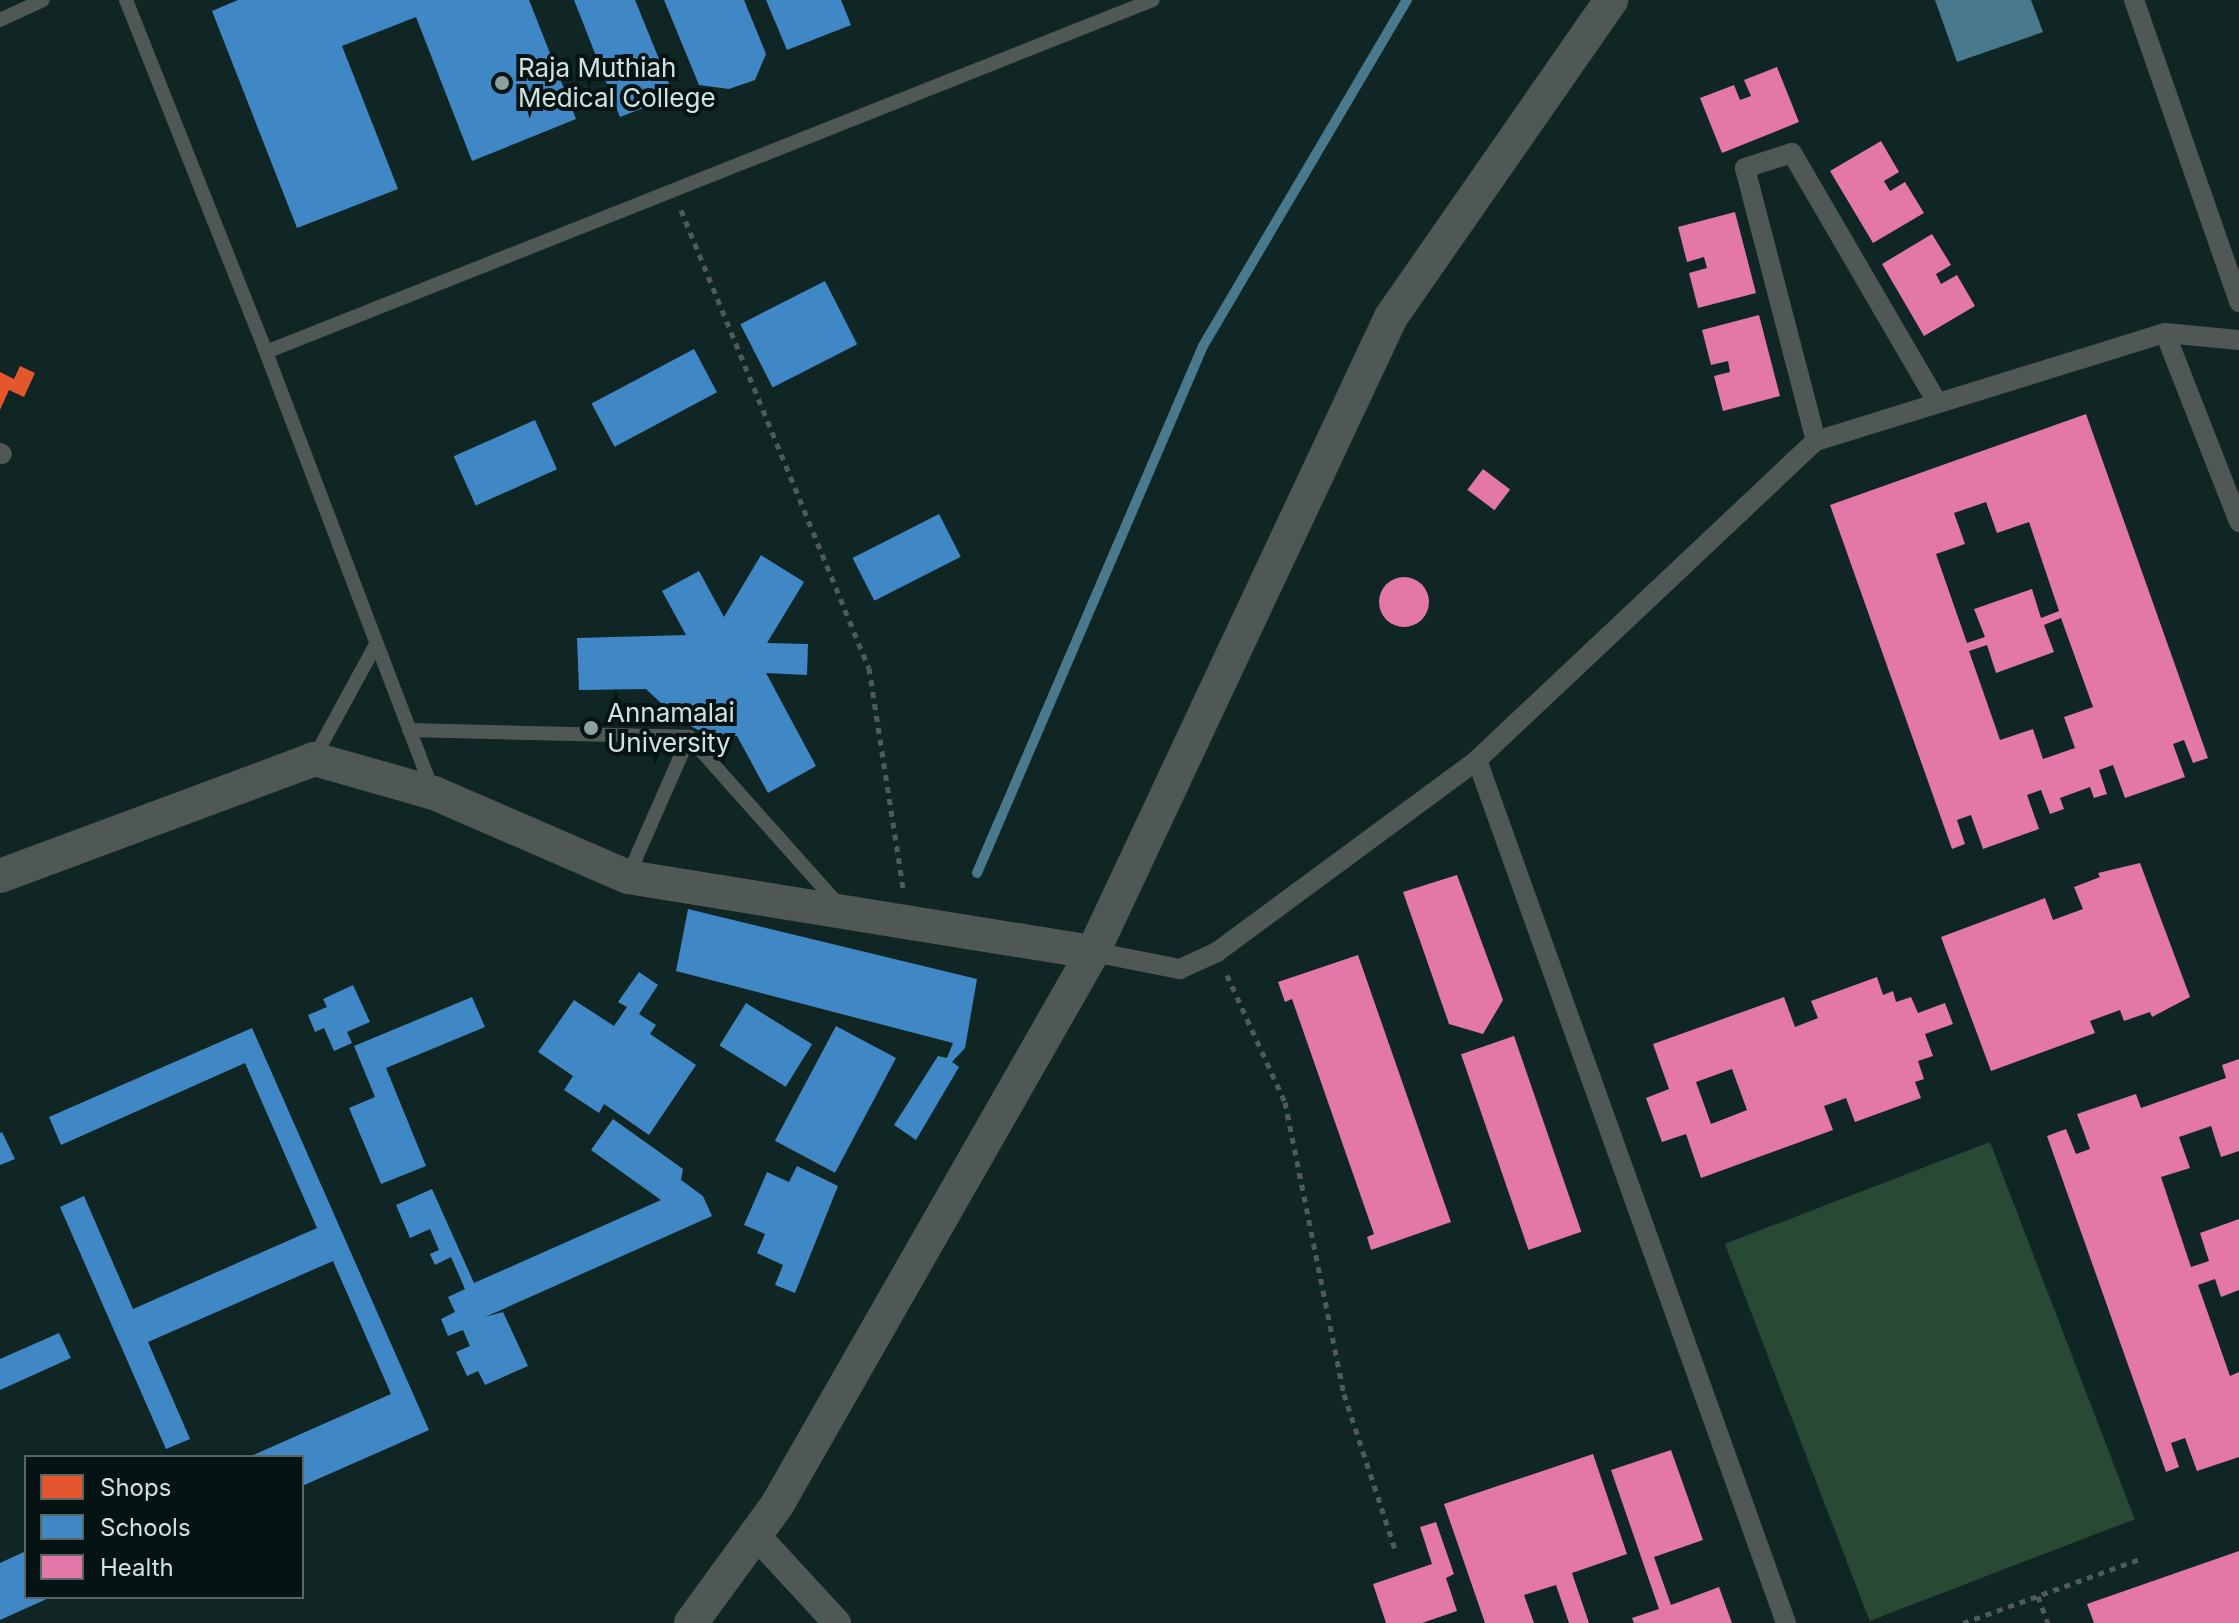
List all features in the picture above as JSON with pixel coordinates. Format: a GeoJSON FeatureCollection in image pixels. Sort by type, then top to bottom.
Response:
{"type":"FeatureCollection","features":[{"type":"Feature","properties":{"kind":"street"},"geometry":{"type":"LineString","coordinates":[[691,1623],[777,1505],[1093,952],[1391,317],[1611,0]]}},
{"type":"Feature","properties":{"kind":"street"},"geometry":{"type":"LineString","coordinates":[[2134,0],[2239,302]]}},
{"type":"Feature","properties":{"kind":"street"},"geometry":{"type":"LineString","coordinates":[[1816,441],[1745,168],[1792,153],[1937,402]]}},
{"type":"Feature","properties":{"kind":"street"},"geometry":{"type":"LineString","coordinates":[[2165,333],[2239,522]]}},
{"type":"Feature","properties":{"kind":"street"},"geometry":{"type":"LineString","coordinates":[[0,876],[314,759],[434,793],[628,877],[844,910],[908,925],[1093,952],[1180,969],[1217,952],[1477,760],[1816,441],[2165,333],[2239,340]]}},
{"type":"Feature","properties":{"kind":"street"},"geometry":{"type":"LineString","coordinates":[[1477,760],[1786,1623]]}},
{"type":"Feature","properties":{"kind":"street"},"geometry":{"type":"LineString","coordinates":[[755,1534],[837,1623]]}},
{"type":"Feature","properties":{"kind":"lane"},"geometry":{"type":"LineString","coordinates":[[0,20],[43,0]]}},
{"type":"Feature","properties":{"kind":"lane"},"geometry":{"type":"LineString","coordinates":[[126,0],[266,352],[375,646],[434,793]]}},
{"type":"Feature","properties":{"kind":"lane"},"geometry":{"type":"LineString","coordinates":[[266,352],[1153,0]]}},
{"type":"Feature","properties":{"kind":"lane"},"geometry":{"type":"LineString","coordinates":[[314,759],[375,646]]}},
{"type":"Feature","properties":{"kind":"lane"},"geometry":{"type":"LineString","coordinates":[[409,730],[689,737],[844,910]]}},
{"type":"Feature","properties":{"kind":"lane"},"geometry":{"type":"LineString","coordinates":[[628,877],[689,737]]}},
{"type":"Feature","properties":{"kind":"path"},"geometry":{"type":"LineString","coordinates":[[674,191],[869,668],[908,925]]}},
{"type":"Feature","properties":{"kind":"path"},"geometry":{"type":"LineString","coordinates":[[1217,952],[1285,1102],[1344,1394],[1395,1549]]}},
{"type":"Feature","properties":{"kind":"path"},"geometry":{"type":"LineString","coordinates":[[1963,1623],[2140,1559]]}},
{"type":"Feature","properties":{"kind":"path"},"geometry":{"type":"LineString","coordinates":[[2038,1596],[2048,1623]]}},
{"type":"Feature","properties":{"kind":"green space"},"geometry":{"type":"Polygon","coordinates":[[[1990,1142],[2135,1519],[1870,1621],[1725,1244],[1990,1142]]]}},
{"type":"Feature","properties":{"kind":"water"},"geometry":{"type":"Polygon","coordinates":[[[1935,0],[2031,0],[2043,32],[1957,62],[1935,0]]]}},
{"type":"Feature","properties":{"kind":"building: Shops"},"geometry":{"type":"Polygon","coordinates":[[[20,366],[35,373],[24,397],[9,390],[0,410],[0,372],[14,379],[20,366]]]}},
{"type":"Feature","properties":{"kind":"building: Schools","name":"Raja Muthiah Medical College"},"geometry":{"type":"Polygon","coordinates":[[[238,0],[529,0],[576,119],[472,161],[416,17],[342,46],[398,189],[297,228],[212,11],[238,0]]]}},
{"type":"Feature","properties":{"kind":"building: Schools","name":"Raja Muthiah Medical College"},"geometry":{"type":"Polygon","coordinates":[[[574,0],[635,0],[674,96],[620,117],[574,0]]]}},
{"type":"Feature","properties":{"kind":"building: Schools","name":"Raja Muthiah Medical College"},"geometry":{"type":"Polygon","coordinates":[[[664,0],[744,0],[766,54],[755,80],[729,89],[699,85],[664,0]]]}},
{"type":"Feature","properties":{"kind":"building: Schools","name":"Raja Muthiah Medical College"},"geometry":{"type":"Polygon","coordinates":[[[766,0],[841,0],[851,25],[787,50],[766,0]]]}},
{"type":"Feature","properties":{"kind":"building: Schools"},"geometry":{"type":"Polygon","coordinates":[[[825,281],[857,344],[773,387],[740,324],[825,281]]]}},
{"type":"Feature","properties":{"kind":"building: Schools"},"geometry":{"type":"Polygon","coordinates":[[[694,349],[717,392],[615,447],[592,403],[694,349]]]}},
{"type":"Feature","properties":{"kind":"building: Schools"},"geometry":{"type":"Polygon","coordinates":[[[535,420],[557,469],[476,506],[454,456],[535,420]]]}},
{"type":"Feature","properties":{"kind":"building: Schools"},"geometry":{"type":"Polygon","coordinates":[[[939,514],[961,557],[874,601],[853,558],[939,514]]]}},
{"type":"Feature","properties":{"kind":"building: Schools"},"geometry":{"type":"Polygon","coordinates":[[[761,555],[804,582],[767,643],[808,644],[807,675],[766,673],[816,766],[768,793],[737,736],[702,732],[679,720],[646,689],[579,690],[577,638],[686,635],[662,591],[699,571],[724,617],[761,555]]]}},
{"type":"Feature","properties":{"kind":"building: Schools"},"geometry":{"type":"Polygon","coordinates":[[[688,909],[977,979],[965,1048],[952,1062],[959,1067],[916,1140],[894,1125],[938,1056],[947,1058],[953,1043],[676,971],[688,909]]]}},
{"type":"Feature","properties":{"kind":"building: Schools"},"geometry":{"type":"Polygon","coordinates":[[[639,972],[658,985],[639,1014],[656,1025],[650,1034],[696,1065],[649,1135],[604,1104],[599,1113],[564,1090],[573,1076],[538,1052],[574,1000],[614,1026],[627,1007],[618,1002],[639,972]]]}},
{"type":"Feature","properties":{"kind":"building: Schools"},"geometry":{"type":"Polygon","coordinates":[[[353,985],[370,1022],[347,1032],[352,1043],[334,1051],[324,1028],[315,1032],[308,1015],[327,1007],[323,999],[353,985]]]}},
{"type":"Feature","properties":{"kind":"building: Schools"},"geometry":{"type":"Polygon","coordinates":[[[472,997],[485,1027],[386,1068],[426,1166],[381,1184],[349,1108],[375,1097],[354,1046],[472,997]]]}},
{"type":"Feature","properties":{"kind":"building: Schools"},"geometry":{"type":"Polygon","coordinates":[[[746,1003],[812,1044],[786,1087],[720,1045],[746,1003]]]}},
{"type":"Feature","properties":{"kind":"building: Schools"},"geometry":{"type":"Polygon","coordinates":[[[836,1026],[896,1058],[835,1173],[775,1141],[836,1026]]]}},
{"type":"Feature","properties":{"kind":"building: Schools"},"geometry":{"type":"Polygon","coordinates":[[[252,1028],[429,1430],[304,1485],[304,1455],[254,1455],[391,1394],[333,1261],[148,1342],[190,1439],[166,1449],[60,1207],[84,1196],[133,1309],[317,1228],[245,1063],[61,1145],[49,1117],[252,1028]]]}},
{"type":"Feature","properties":{"kind":"building: Schools"},"geometry":{"type":"Polygon","coordinates":[[[613,1119],[683,1169],[681,1180],[703,1196],[712,1216],[485,1317],[503,1312],[528,1366],[485,1385],[478,1371],[467,1376],[456,1352],[470,1346],[463,1330],[448,1336],[441,1319],[455,1312],[448,1297],[465,1289],[451,1257],[435,1265],[430,1254],[439,1250],[430,1229],[410,1238],[396,1205],[432,1189],[474,1283],[661,1200],[591,1150],[613,1119]]]}},
{"type":"Feature","properties":{"kind":"building: Schools"},"geometry":{"type":"Polygon","coordinates":[[[0,1133],[15,1159],[0,1165],[0,1133]]]}},
{"type":"Feature","properties":{"kind":"building: Schools"},"geometry":{"type":"Polygon","coordinates":[[[797,1166],[838,1186],[795,1293],[775,1285],[783,1265],[757,1253],[765,1234],[744,1225],[767,1172],[789,1182],[797,1166]]]}},
{"type":"Feature","properties":{"kind":"building: Schools"},"geometry":{"type":"Polygon","coordinates":[[[59,1333],[71,1358],[0,1390],[0,1359],[59,1333]]]}},
{"type":"Feature","properties":{"kind":"building: Schools"},"geometry":{"type":"Polygon","coordinates":[[[24,1552],[24,1599],[47,1599],[0,1620],[0,1563],[24,1552]]]}},
{"type":"Feature","properties":{"kind":"building: Health"},"geometry":{"type":"Polygon","coordinates":[[[1777,67],[1799,122],[1722,153],[1700,98],[1734,85],[1740,100],[1751,96],[1744,80],[1777,67]]]}},
{"type":"Feature","properties":{"kind":"building: Health"},"geometry":{"type":"Polygon","coordinates":[[[1881,141],[1899,172],[1884,181],[1890,191],[1905,182],[1924,213],[1873,243],[1830,171],[1881,141]]]}},
{"type":"Feature","properties":{"kind":"building: Health"},"geometry":{"type":"Polygon","coordinates":[[[1735,212],[1756,293],[1698,308],[1689,273],[1707,268],[1704,257],[1687,262],[1678,227],[1735,212]]]}},
{"type":"Feature","properties":{"kind":"building: Health"},"geometry":{"type":"Polygon","coordinates":[[[1932,234],[1951,265],[1936,274],[1941,284],[1957,275],[1975,306],[1924,336],[1882,264],[1932,234]]]}},
{"type":"Feature","properties":{"kind":"building: Health"},"geometry":{"type":"Polygon","coordinates":[[[1759,315],[1780,396],[1723,411],[1714,376],[1730,372],[1728,361],[1711,365],[1702,330],[1759,315]]]}},
{"type":"Feature","properties":{"kind":"building: Health"},"geometry":{"type":"Polygon","coordinates":[[[2086,414],[2208,758],[2193,763],[2184,740],[2173,744],[2185,777],[2125,798],[2113,765],[2099,770],[2107,794],[2094,798],[2090,787],[2060,798],[2064,809],[2050,814],[2041,790],[2027,795],[2039,829],[1983,849],[1971,815],[1957,820],[1965,844],[1952,849],[1830,505],[2086,414]],[[1986,502],[1954,513],[1965,544],[1936,554],[1967,643],[1985,637],[1974,609],[2032,589],[2041,618],[2059,611],[2029,522],[1997,533],[1986,502]],[[2061,618],[2044,625],[2054,652],[1996,673],[1987,645],[1969,651],[2000,740],[2033,729],[2043,759],[2075,748],[2064,717],[2093,707],[2061,618]]]}},
{"type":"Feature","properties":{"kind":"building: Health"},"geometry":{"type":"Polygon","coordinates":[[[1483,469],[1510,489],[1495,510],[1467,490],[1483,469]]]}},
{"type":"Feature","properties":{"kind":"building: Health"},"geometry":{"type":"Polygon","coordinates":[[[1404,577],[1421,585],[1429,602],[1421,619],[1404,627],[1387,619],[1379,602],[1387,585],[1404,577]]]}},
{"type":"Feature","properties":{"kind":"building: Health"},"geometry":{"type":"Polygon","coordinates":[[[2140,863],[2190,997],[2152,1017],[2150,1012],[2124,1021],[2120,1010],[2090,1021],[2095,1033],[1991,1071],[1941,937],[2045,898],[2053,920],[2083,909],[2074,887],[2100,877],[2098,873],[2140,863]]]}},
{"type":"Feature","properties":{"kind":"building: Health"},"geometry":{"type":"Polygon","coordinates":[[[1457,875],[1503,1000],[1483,1034],[1449,1024],[1403,892],[1457,875]]]}},
{"type":"Feature","properties":{"kind":"building: Health"},"geometry":{"type":"Polygon","coordinates":[[[1358,955],[1451,1222],[1371,1250],[1367,1237],[1374,1234],[1292,999],[1285,1002],[1278,982],[1358,955]]]}},
{"type":"Feature","properties":{"kind":"building: Health"},"geometry":{"type":"Polygon","coordinates":[[[1877,977],[1883,995],[1893,991],[1896,1002],[1911,997],[1918,1013],[1945,1003],[1953,1024],[1925,1034],[1933,1056],[1918,1061],[1924,1079],[1915,1082],[1921,1098],[1855,1122],[1846,1098],[1824,1106],[1833,1130],[1701,1178],[1686,1134],[1662,1142],[1646,1098],[1669,1089],[1653,1044],[1784,997],[1795,1027],[1818,1018],[1811,1001],[1877,977]],[[1732,1069],[1696,1082],[1711,1124],[1747,1110],[1732,1069]]]}},
{"type":"Feature","properties":{"kind":"building: Health"},"geometry":{"type":"Polygon","coordinates":[[[1514,1036],[1581,1232],[1528,1250],[1461,1054],[1514,1036]]]}},
{"type":"Feature","properties":{"kind":"building: Health"},"geometry":{"type":"Polygon","coordinates":[[[2239,1059],[2239,1151],[2221,1157],[2211,1126],[2179,1137],[2190,1168],[2161,1177],[2191,1267],[2209,1261],[2200,1233],[2239,1219],[2239,1290],[2221,1297],[2215,1279],[2198,1285],[2230,1376],[2239,1372],[2239,1457],[2197,1471],[2185,1438],[2171,1443],[2179,1467],[2166,1472],[2047,1136],[2066,1129],[2076,1154],[2090,1149],[2077,1114],[2136,1094],[2141,1108],[2226,1078],[2222,1065],[2239,1059]]]}},
{"type":"Feature","properties":{"kind":"building: Health"},"geometry":{"type":"Polygon","coordinates":[[[1671,1450],[1703,1540],[1654,1557],[1671,1605],[1719,1587],[1732,1623],[1634,1623],[1632,1618],[1659,1609],[1611,1470],[1671,1450]]]}},
{"type":"Feature","properties":{"kind":"building: Health"},"geometry":{"type":"Polygon","coordinates":[[[1593,1454],[1627,1554],[1572,1573],[1589,1623],[1569,1623],[1556,1585],[1524,1595],[1534,1623],[1485,1623],[1444,1504],[1593,1454]]]}},
{"type":"Feature","properties":{"kind":"building: Health"},"geometry":{"type":"Polygon","coordinates":[[[1436,1522],[1454,1574],[1446,1578],[1457,1611],[1422,1623],[1386,1623],[1373,1584],[1432,1564],[1420,1527],[1436,1522]]]}},
{"type":"Feature","properties":{"kind":"building: Health"},"geometry":{"type":"Polygon","coordinates":[[[2239,1551],[2239,1623],[2094,1623],[2087,1604],[2239,1551]]]}},
{"type":"Feature","properties":{"kind":"waterway"},"geometry":{"type":"LineString","coordinates":[[977,873],[1203,346],[1407,0]]}},
{"type":"Feature","properties":{"kind":"place","name":"Raja Muthiah Medical College"},"geometry":{"type":"Point","coordinates":[502,83]}},
{"type":"Feature","properties":{"kind":"place","name":"Annamalai University"},"geometry":{"type":"Point","coordinates":[591,728]}}]}
